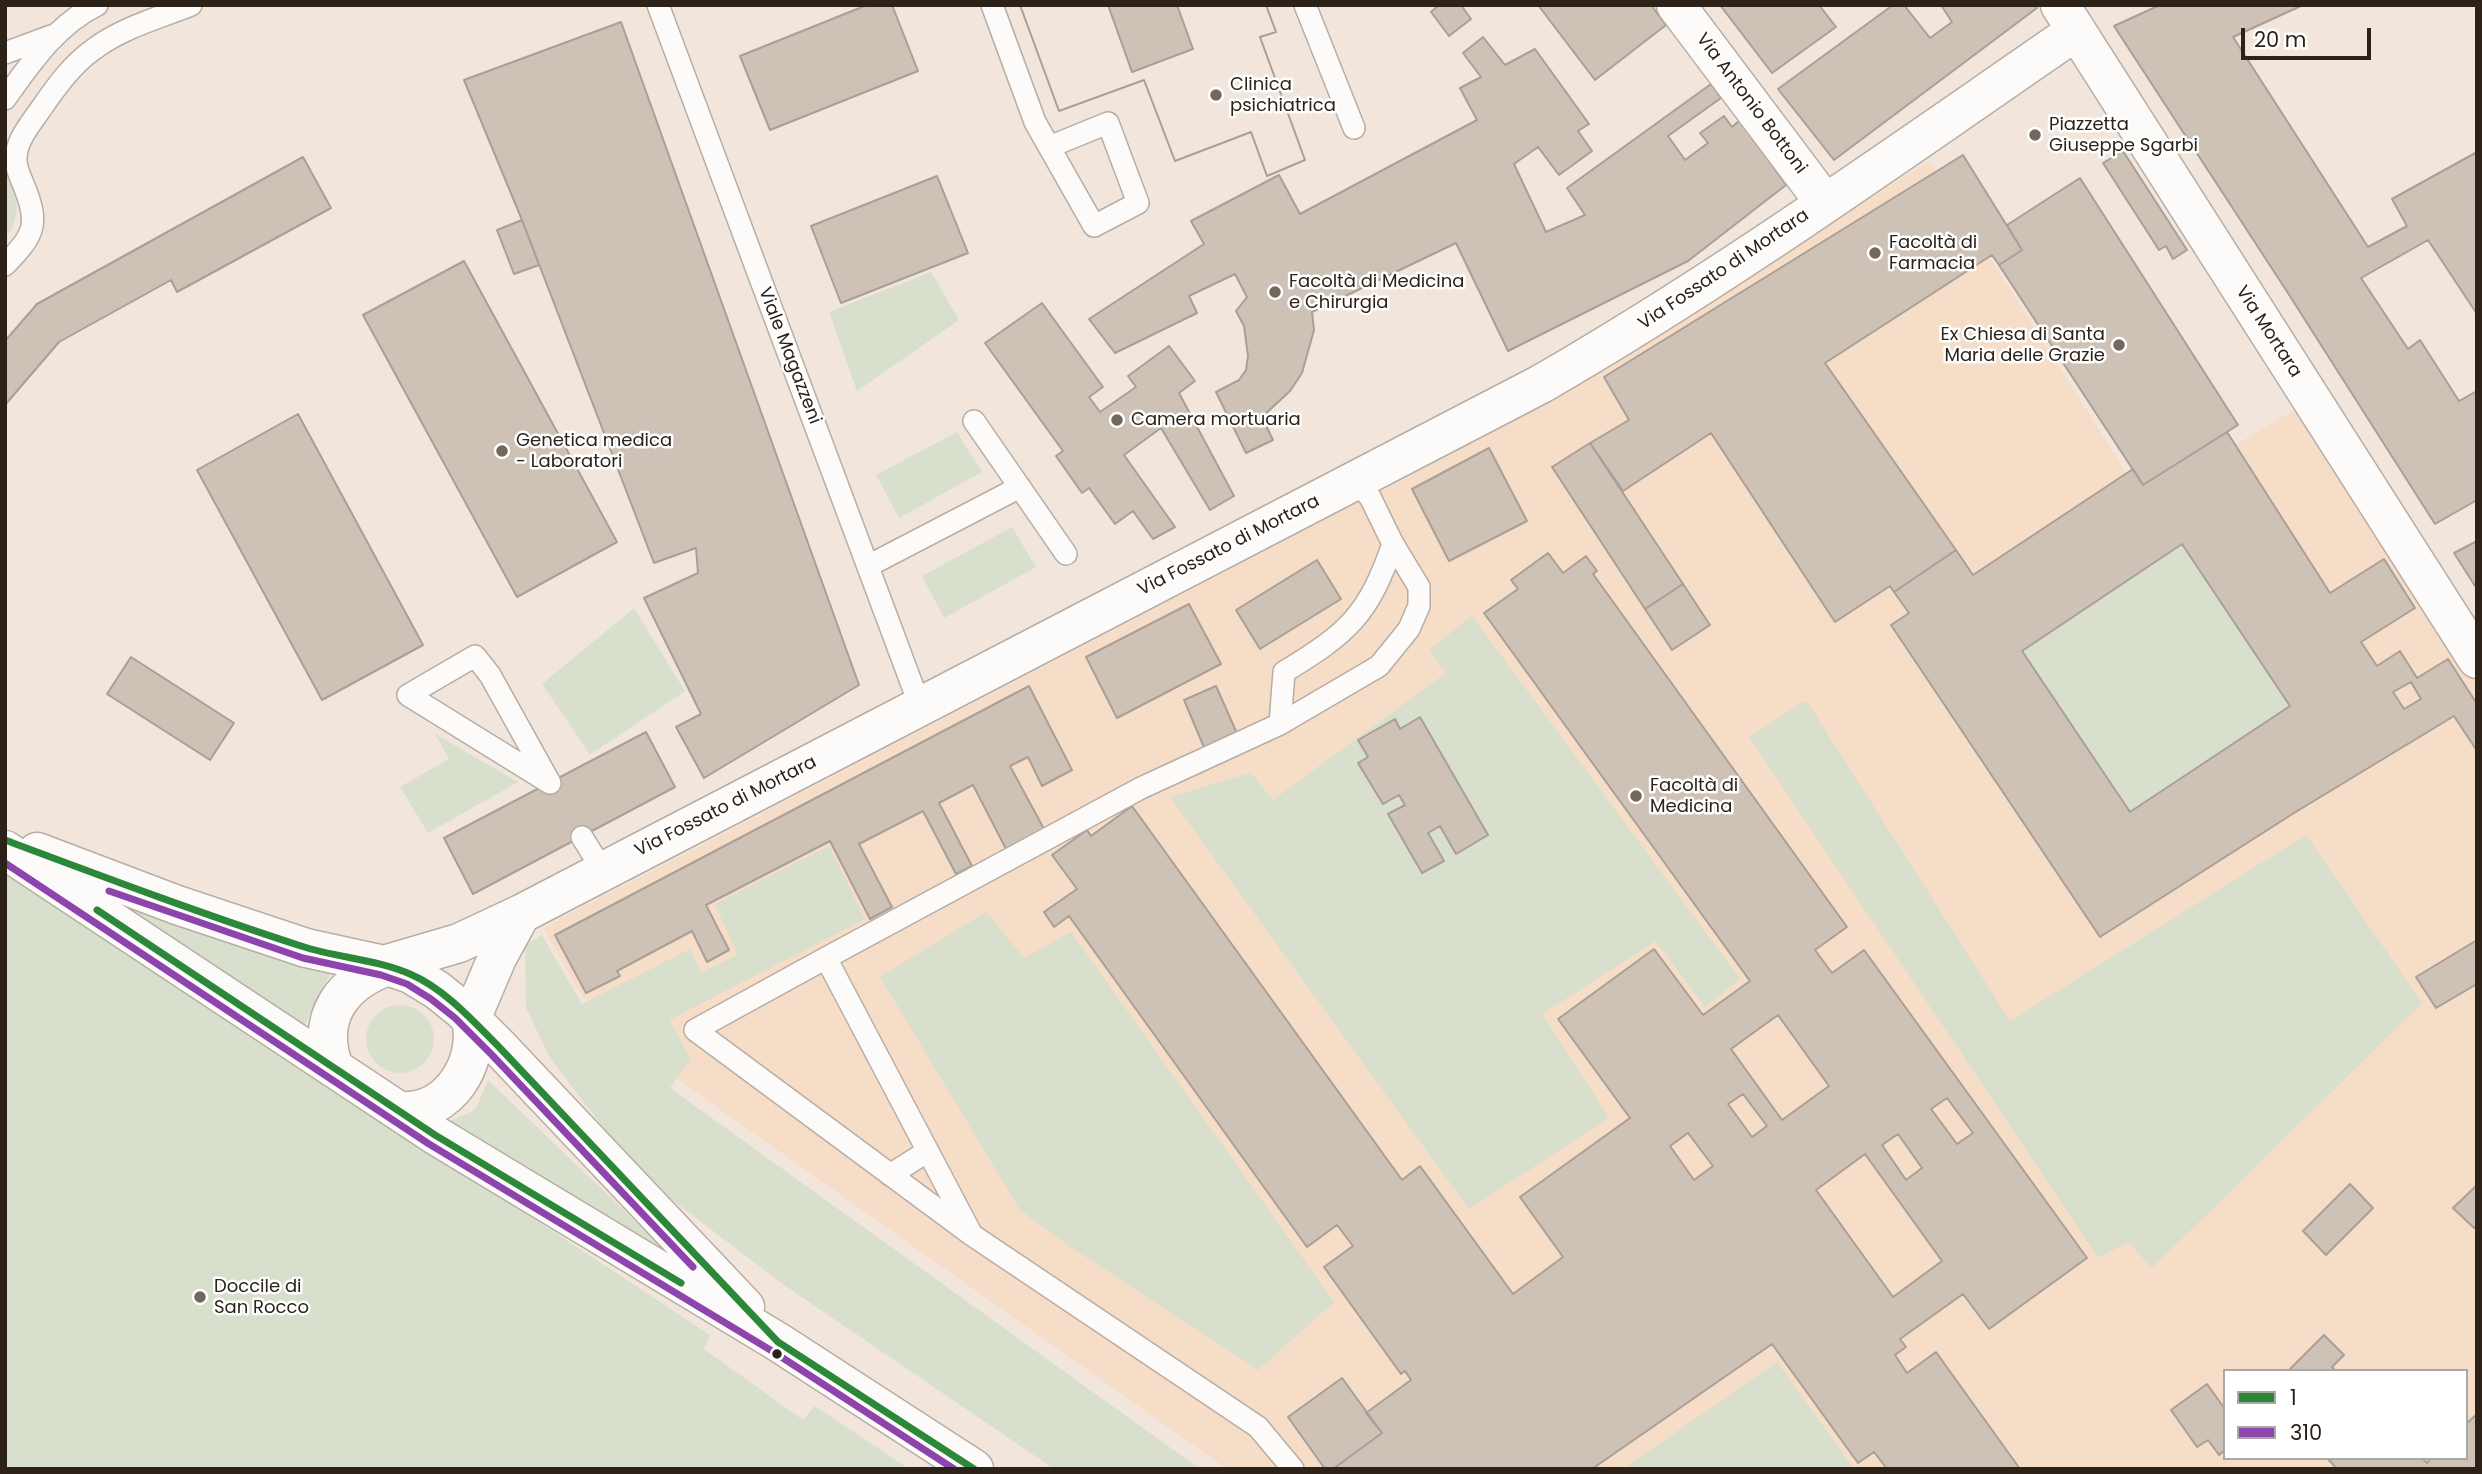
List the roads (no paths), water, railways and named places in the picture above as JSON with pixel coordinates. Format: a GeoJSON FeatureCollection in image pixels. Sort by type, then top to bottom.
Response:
{"type":"FeatureCollection","features":[{"type":"Feature","properties":{"kind":"street","name":"Via Antonio Bottoni"},"geometry":{"type":"LineString","coordinates":[[1676,5],[1825,203]]}},
{"type":"Feature","properties":{"kind":"street","name":"Via Fossato di Mortara"},"geometry":{"type":"LineString","coordinates":[[386,966],[458,943],[521,914],[1541,384],[1621,338],[1916,141],[2065,12]]}},
{"type":"Feature","properties":{"kind":"street","name":"Via Mortara"},"geometry":{"type":"LineString","coordinates":[[2065,12],[2477,659]]}},
{"type":"Feature","properties":{"kind":"street"},"geometry":{"type":"LineString","coordinates":[[5,840],[177,905],[306,948],[411,974],[437,990],[471,1019],[778,1342]]}},
{"type":"Feature","properties":{"kind":"street"},"geometry":{"type":"LineString","coordinates":[[5,850],[435,1135],[778,1342],[974,1469]]}},
{"type":"Feature","properties":{"kind":"street"},"geometry":{"type":"LineString","coordinates":[[401,1111],[429,1106],[449,1093],[460,1080],[471,1058],[471,1019],[497,958],[521,914]]}},
{"type":"Feature","properties":{"kind":"street"},"geometry":{"type":"LineString","coordinates":[[333,1065],[328,1052],[328,1028],[335,1007],[349,987],[386,966]]}},
{"type":"Feature","properties":{"kind":"lane"},"geometry":{"type":"LineString","coordinates":[[5,99],[56,34],[97,5]]}},
{"type":"Feature","properties":{"kind":"lane"},"geometry":{"type":"LineString","coordinates":[[5,265],[30,236],[34,220],[16,160],[18,145],[59,83],[80,60],[110,38],[191,5]]}},
{"type":"Feature","properties":{"kind":"lane"},"geometry":{"type":"LineString","coordinates":[[992,5],[1035,122],[1049,147],[1094,226],[1138,203],[1108,122],[1049,147]]}},
{"type":"Feature","properties":{"kind":"lane"},"geometry":{"type":"LineString","coordinates":[[1304,5],[1354,128]]}},
{"type":"Feature","properties":{"kind":"lane","name":"Viale Magazzeni"},"geometry":{"type":"LineString","coordinates":[[666,8],[920,706]]}},
{"type":"Feature","properties":{"kind":"lane"},"geometry":{"type":"LineString","coordinates":[[5,54],[56,34]]}},
{"type":"Feature","properties":{"kind":"lane"},"geometry":{"type":"LineString","coordinates":[[974,421],[1066,554]]}},
{"type":"Feature","properties":{"kind":"lane"},"geometry":{"type":"LineString","coordinates":[[1293,1469],[1258,1427],[972,1236],[695,1030],[1141,788],[1280,724],[1379,666],[1409,629],[1419,606],[1419,587],[1370,497],[1354,480]]}},
{"type":"Feature","properties":{"kind":"lane"},"geometry":{"type":"LineString","coordinates":[[868,566],[1020,487]]}},
{"type":"Feature","properties":{"kind":"lane"},"geometry":{"type":"LineString","coordinates":[[1280,724],[1284,672],[1317,652],[1348,628],[1367,604],[1383,574],[1394,544]]}},
{"type":"Feature","properties":{"kind":"lane"},"geometry":{"type":"LineString","coordinates":[[475,656],[490,675],[550,783],[408,695],[475,656]]}},
{"type":"Feature","properties":{"kind":"lane"},"geometry":{"type":"LineString","coordinates":[[582,837],[603,871]]}},
{"type":"Feature","properties":{"kind":"lane"},"geometry":{"type":"LineString","coordinates":[[826,958],[972,1236]]}},
{"type":"Feature","properties":{"kind":"lane"},"geometry":{"type":"LineString","coordinates":[[890,1175],[928,1151]]}},
{"type":"Feature","properties":{"kind":"place","name":"Clinica psichiatrica"},"geometry":{"type":"Point","coordinates":[1216,95]}},
{"type":"Feature","properties":{"kind":"place","name":"Piazzetta Giuseppe Sgarbi"},"geometry":{"type":"Point","coordinates":[2035,135]}},
{"type":"Feature","properties":{"kind":"place","name":"Facoltà di Farmacia"},"geometry":{"type":"Point","coordinates":[1875,253]}},
{"type":"Feature","properties":{"kind":"place","name":"Facoltà di Medicina e Chirurgia"},"geometry":{"type":"Point","coordinates":[1275,292]}},
{"type":"Feature","properties":{"kind":"place","name":"Ex Chiesa di Santa Maria delle Grazie"},"geometry":{"type":"Point","coordinates":[2119,345]}},
{"type":"Feature","properties":{"kind":"place","name":"Camera mortuaria"},"geometry":{"type":"Point","coordinates":[1117,420]}},
{"type":"Feature","properties":{"kind":"place","name":"Genetica medica - Laboratori"},"geometry":{"type":"Point","coordinates":[502,451]}},
{"type":"Feature","properties":{"kind":"place","name":"Facoltà di Medicina"},"geometry":{"type":"Point","coordinates":[1636,796]}},
{"type":"Feature","properties":{"kind":"place","name":"Doccile di San Rocco"},"geometry":{"type":"Point","coordinates":[200,1297]}}]}
